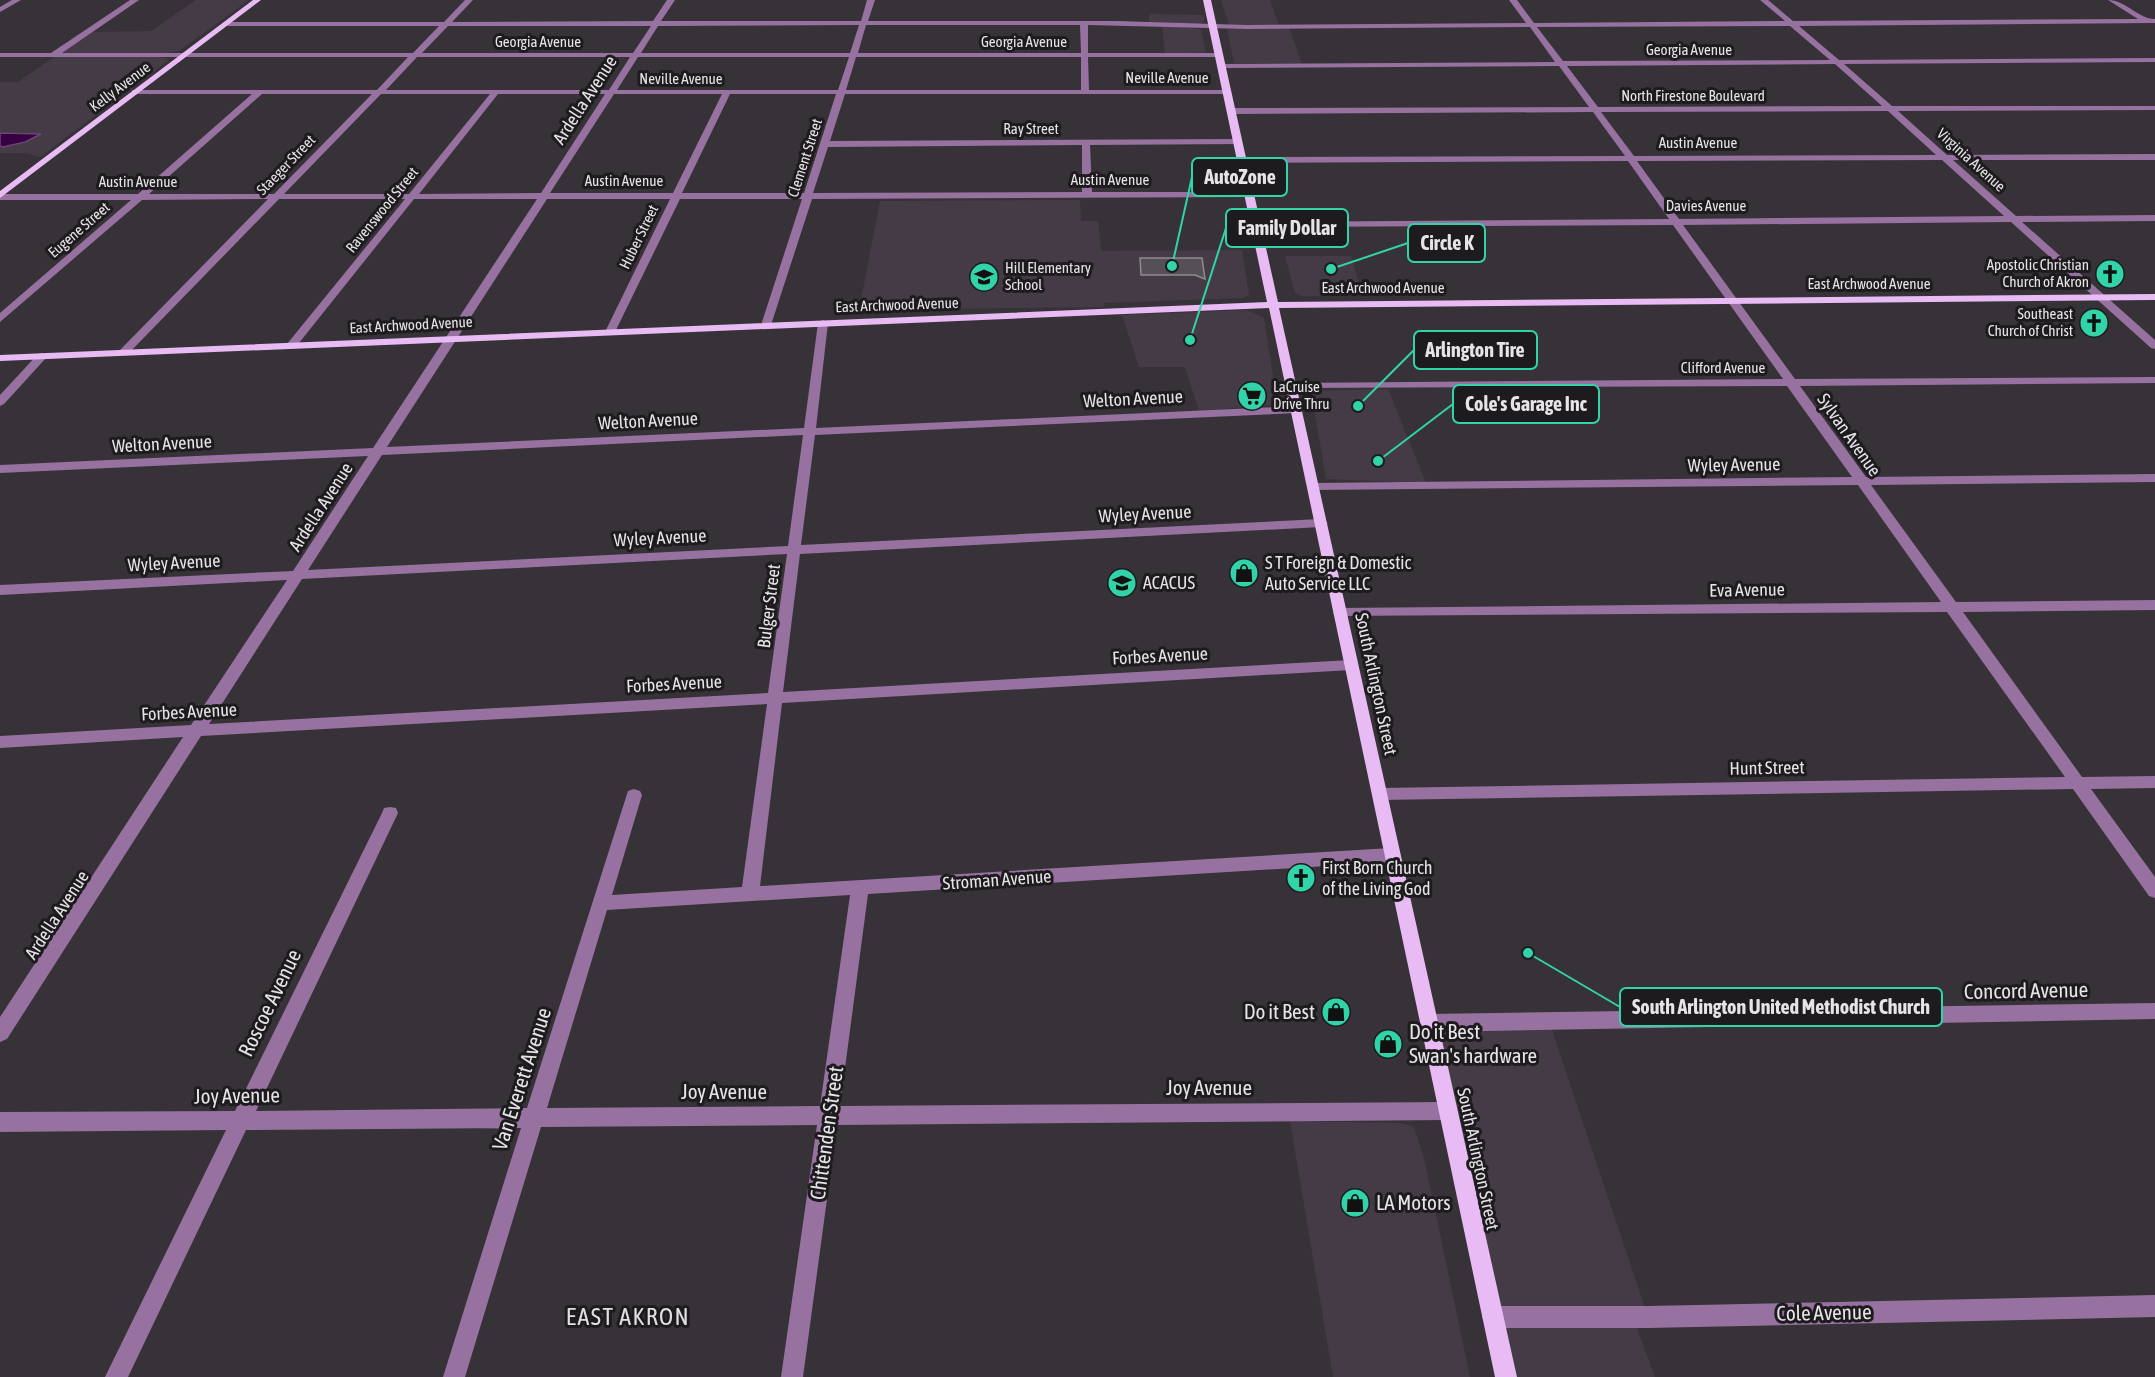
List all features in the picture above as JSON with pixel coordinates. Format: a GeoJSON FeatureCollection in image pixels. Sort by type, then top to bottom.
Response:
{"type":"FeatureCollection","features":[{"type":"Feature","properties":{"kind":"main road","name":"Kelly Avenue"},"geometry":{"type":"LineString","coordinates":[[0,196],[257,0]]}},
{"type":"Feature","properties":{"kind":"main road","name":"South Arlington Street"},"geometry":{"type":"LineString","coordinates":[[1207,0],[1506,1377]]}},
{"type":"Feature","properties":{"kind":"main road","name":"East Archwood Avenue"},"geometry":{"type":"LineString","coordinates":[[0,358],[1273,304],[2155,297]]}},
{"type":"Feature","properties":{"kind":"street"},"geometry":{"type":"LineString","coordinates":[[0,10],[16,0]]}},
{"type":"Feature","properties":{"kind":"street"},"geometry":{"type":"LineString","coordinates":[[53,55],[135,0]]}},
{"type":"Feature","properties":{"kind":"street","name":"Staeger Street"},"geometry":{"type":"LineString","coordinates":[[124,352],[469,0]]}},
{"type":"Feature","properties":{"kind":"street","name":"Ardella Avenue"},"geometry":{"type":"LineString","coordinates":[[0,1033],[671,0]]}},
{"type":"Feature","properties":{"kind":"street","name":"Clement Street"},"geometry":{"type":"LineString","coordinates":[[766,325],[870,0]]}},
{"type":"Feature","properties":{"kind":"street","name":"Sylvan Avenue"},"geometry":{"type":"LineString","coordinates":[[1513,0],[1630,158],[2155,891]]}},
{"type":"Feature","properties":{"kind":"street","name":"Virginia Avenue"},"geometry":{"type":"LineString","coordinates":[[1764,0],[1837,62],[2155,346]]}},
{"type":"Feature","properties":{"kind":"street"},"geometry":{"type":"LineString","coordinates":[[2112,0],[2152,22]]}},
{"type":"Feature","properties":{"kind":"street"},"geometry":{"type":"LineString","coordinates":[[226,24],[1149,23],[1212,27],[2152,22]]}},
{"type":"Feature","properties":{"kind":"street"},"geometry":{"type":"LineString","coordinates":[[1084,23],[1085,92]]}},
{"type":"Feature","properties":{"kind":"street","name":"Georgia Avenue"},"geometry":{"type":"LineString","coordinates":[[0,55],[1219,55]]}},
{"type":"Feature","properties":{"kind":"street","name":"Georgia Avenue"},"geometry":{"type":"LineString","coordinates":[[1222,66],[2155,60]]}},
{"type":"Feature","properties":{"kind":"street","name":"Neville Avenue"},"geometry":{"type":"LineString","coordinates":[[135,92],[1227,92]]}},
{"type":"Feature","properties":{"kind":"street","name":"Eugene Street"},"geometry":{"type":"LineString","coordinates":[[0,319],[260,92]]}},
{"type":"Feature","properties":{"kind":"street","name":"Ravenswood Street"},"geometry":{"type":"LineString","coordinates":[[291,346],[496,92]]}},
{"type":"Feature","properties":{"kind":"street","name":"Huber Street"},"geometry":{"type":"LineString","coordinates":[[610,332],[727,92]]}},
{"type":"Feature","properties":{"kind":"street","name":"North Firestone Boulevard"},"geometry":{"type":"LineString","coordinates":[[1232,111],[2155,108]]}},
{"type":"Feature","properties":{"kind":"street","name":"Ray Street"},"geometry":{"type":"LineString","coordinates":[[824,144],[1238,142]]}},
{"type":"Feature","properties":{"kind":"street"},"geometry":{"type":"LineString","coordinates":[[1086,143],[1087,195]]}},
{"type":"Feature","properties":{"kind":"street","name":"Austin Avenue"},"geometry":{"type":"LineString","coordinates":[[1242,160],[2155,157]]}},
{"type":"Feature","properties":{"kind":"street","name":"Austin Avenue"},"geometry":{"type":"LineString","coordinates":[[0,196],[1249,195]]}},
{"type":"Feature","properties":{"kind":"street","name":"Davies Avenue"},"geometry":{"type":"LineString","coordinates":[[1257,225],[2155,218]]}},
{"type":"Feature","properties":{"kind":"street","name":"Bulger Street"},"geometry":{"type":"LineString","coordinates":[[750,894],[823,323]]}},
{"type":"Feature","properties":{"kind":"street"},"geometry":{"type":"LineString","coordinates":[[0,402],[42,356]]}},
{"type":"Feature","properties":{"kind":"street","name":"Clifford Avenue"},"geometry":{"type":"LineString","coordinates":[[1292,386],[2155,380]]}},
{"type":"Feature","properties":{"kind":"street","name":"Welton Avenue"},"geometry":{"type":"LineString","coordinates":[[0,469],[1297,409]]}},
{"type":"Feature","properties":{"kind":"street","name":"Wyley Avenue"},"geometry":{"type":"LineString","coordinates":[[1314,487],[2155,478]]}},
{"type":"Feature","properties":{"kind":"street","name":"Wyley Avenue"},"geometry":{"type":"LineString","coordinates":[[0,590],[1321,523]]}},
{"type":"Feature","properties":{"kind":"street","name":"Eva Avenue"},"geometry":{"type":"LineString","coordinates":[[1340,614],[2155,605]]}},
{"type":"Feature","properties":{"kind":"street","name":"Forbes Avenue"},"geometry":{"type":"LineString","coordinates":[[0,742],[1351,665]]}},
{"type":"Feature","properties":{"kind":"street","name":"Hunt Street"},"geometry":{"type":"LineString","coordinates":[[1380,794],[2155,782]]}},
{"type":"Feature","properties":{"kind":"street","name":"Van Everett Avenue"},"geometry":{"type":"LineString","coordinates":[[454,1377],[634,795]]}},
{"type":"Feature","properties":{"kind":"street","name":"Roscoe Avenue"},"geometry":{"type":"LineString","coordinates":[[116,1377],[390,813]]}},
{"type":"Feature","properties":{"kind":"street","name":"Stroman Avenue"},"geometry":{"type":"LineString","coordinates":[[602,903],[1391,855]]}},
{"type":"Feature","properties":{"kind":"street","name":"Chittenden Street"},"geometry":{"type":"LineString","coordinates":[[792,1377],[860,889]]}},
{"type":"Feature","properties":{"kind":"street","name":"Concord Avenue"},"geometry":{"type":"LineString","coordinates":[[1430,1023],[2155,1011]]}},
{"type":"Feature","properties":{"kind":"street","name":"Joy Avenue"},"geometry":{"type":"LineString","coordinates":[[0,1122],[1447,1111]]}},
{"type":"Feature","properties":{"kind":"street","name":"Cole Avenue"},"geometry":{"type":"LineString","coordinates":[[1493,1317],[1648,1317],[2155,1306]]}},
{"type":"Feature","properties":{"kind":"shaded area"},"geometry":{"type":"Polygon","coordinates":[[[196,0],[249,0],[179,51],[62,53],[92,32],[151,31],[196,0]]]}},
{"type":"Feature","properties":{"kind":"shaded area"},"geometry":{"type":"Polygon","coordinates":[[[1221,0],[1270,0],[1279,26],[1229,25],[1221,0]]]}},
{"type":"Feature","properties":{"kind":"shaded area"},"geometry":{"type":"Polygon","coordinates":[[[1149,14],[1204,15],[1204,21],[1199,24],[1149,22],[1149,14]]]}},
{"type":"Feature","properties":{"kind":"shaded area"},"geometry":{"type":"Polygon","coordinates":[[[1162,25],[1201,29],[1206,52],[1165,54],[1162,25]]]}},
{"type":"Feature","properties":{"kind":"shaded area"},"geometry":{"type":"Polygon","coordinates":[[[1289,28],[1302,64],[1234,63],[1227,29],[1289,28]]]}},
{"type":"Feature","properties":{"kind":"shaded area"},"geometry":{"type":"Polygon","coordinates":[[[54,57],[157,57],[167,58],[168,61],[40,157],[26,153],[0,153],[0,82],[18,82],[54,57]]]}},
{"type":"Feature","properties":{"kind":"shaded area"},"geometry":{"type":"Polygon","coordinates":[[[0,133],[41,134],[25,142],[3,147],[0,146],[0,133]]]}},
{"type":"Feature","properties":{"kind":"shaded area","name":"Hill Elementary School"},"geometry":{"type":"Polygon","coordinates":[[[1080,200],[1081,221],[1098,221],[1101,251],[1242,250],[1249,295],[1243,298],[1104,303],[1104,307],[859,310],[880,201],[1080,200]]]}},
{"type":"Feature","properties":{"kind":"shaded area"},"geometry":{"type":"Polygon","coordinates":[[[1285,256],[1351,256],[1363,296],[1301,296],[1295,293],[1285,256]]]}},
{"type":"Feature","properties":{"kind":"shaded area"},"geometry":{"type":"Polygon","coordinates":[[[1247,310],[1264,318],[1276,395],[1272,405],[1199,411],[1185,367],[1139,367],[1122,315],[1247,310]]]}},
{"type":"Feature","properties":{"kind":"shaded area"},"geometry":{"type":"Polygon","coordinates":[[[1388,389],[1426,483],[1326,479],[1311,391],[1388,389]]]}},
{"type":"Feature","properties":{"kind":"shaded area"},"geometry":{"type":"Polygon","coordinates":[[[1549,1021],[1648,1317],[1633,1318],[1655,1377],[1506,1377],[1430,1023],[1549,1021]]]}},
{"type":"Feature","properties":{"kind":"shaded area"},"geometry":{"type":"Polygon","coordinates":[[[1290,1121],[1400,1123],[1414,1127],[1424,1158],[1470,1377],[1333,1377],[1290,1121]]]}},
{"type":"Feature","properties":{"kind":"building"},"geometry":{"type":"Polygon","coordinates":[[[1140,258],[1202,258],[1205,279],[1195,275],[1141,275],[1140,258]]]}},
{"type":"Feature","properties":{"kind":"place","name":"AutoZone"},"geometry":{"type":"Point","coordinates":[1172,266]}},
{"type":"Feature","properties":{"kind":"place","name":"Circle K"},"geometry":{"type":"Point","coordinates":[1331,269]}},
{"type":"Feature","properties":{"kind":"place","name":"Apostolic Christian Church of Akron"},"geometry":{"type":"Point","coordinates":[2110,274]}},
{"type":"Feature","properties":{"kind":"place","name":"Hill Elementary School"},"geometry":{"type":"Point","coordinates":[984,277]}},
{"type":"Feature","properties":{"kind":"place","name":"Southeast Church of Christ"},"geometry":{"type":"Point","coordinates":[2094,323]}},
{"type":"Feature","properties":{"kind":"place","name":"Family Dollar"},"geometry":{"type":"Point","coordinates":[1190,340]}},
{"type":"Feature","properties":{"kind":"place","name":"LaCruise Drive Thru"},"geometry":{"type":"Point","coordinates":[1252,396]}},
{"type":"Feature","properties":{"kind":"place","name":"Arlington Tire"},"geometry":{"type":"Point","coordinates":[1358,406]}},
{"type":"Feature","properties":{"kind":"place","name":"Cole's Garage Inc"},"geometry":{"type":"Point","coordinates":[1378,461]}},
{"type":"Feature","properties":{"kind":"place","name":"S T Foreign & Domestic Auto Service LLC"},"geometry":{"type":"Point","coordinates":[1244,573]}},
{"type":"Feature","properties":{"kind":"place","name":"ACACUS"},"geometry":{"type":"Point","coordinates":[1122,583]}},
{"type":"Feature","properties":{"kind":"place","name":"First Born Church of the Living God"},"geometry":{"type":"Point","coordinates":[1301,878]}},
{"type":"Feature","properties":{"kind":"place","name":"South Arlington United Methodist Church"},"geometry":{"type":"Point","coordinates":[1528,953]}},
{"type":"Feature","properties":{"kind":"place","name":"Do it Best"},"geometry":{"type":"Point","coordinates":[1336,1012]}},
{"type":"Feature","properties":{"kind":"place","name":"Do it Best Swan's hardware"},"geometry":{"type":"Point","coordinates":[1388,1044]}},
{"type":"Feature","properties":{"kind":"place","name":"LA Motors"},"geometry":{"type":"Point","coordinates":[1355,1203]}},
{"type":"Feature","properties":{"kind":"district","name":"EAST AKRON"},"geometry":{"type":"Point","coordinates":[628,1317]}}]}
